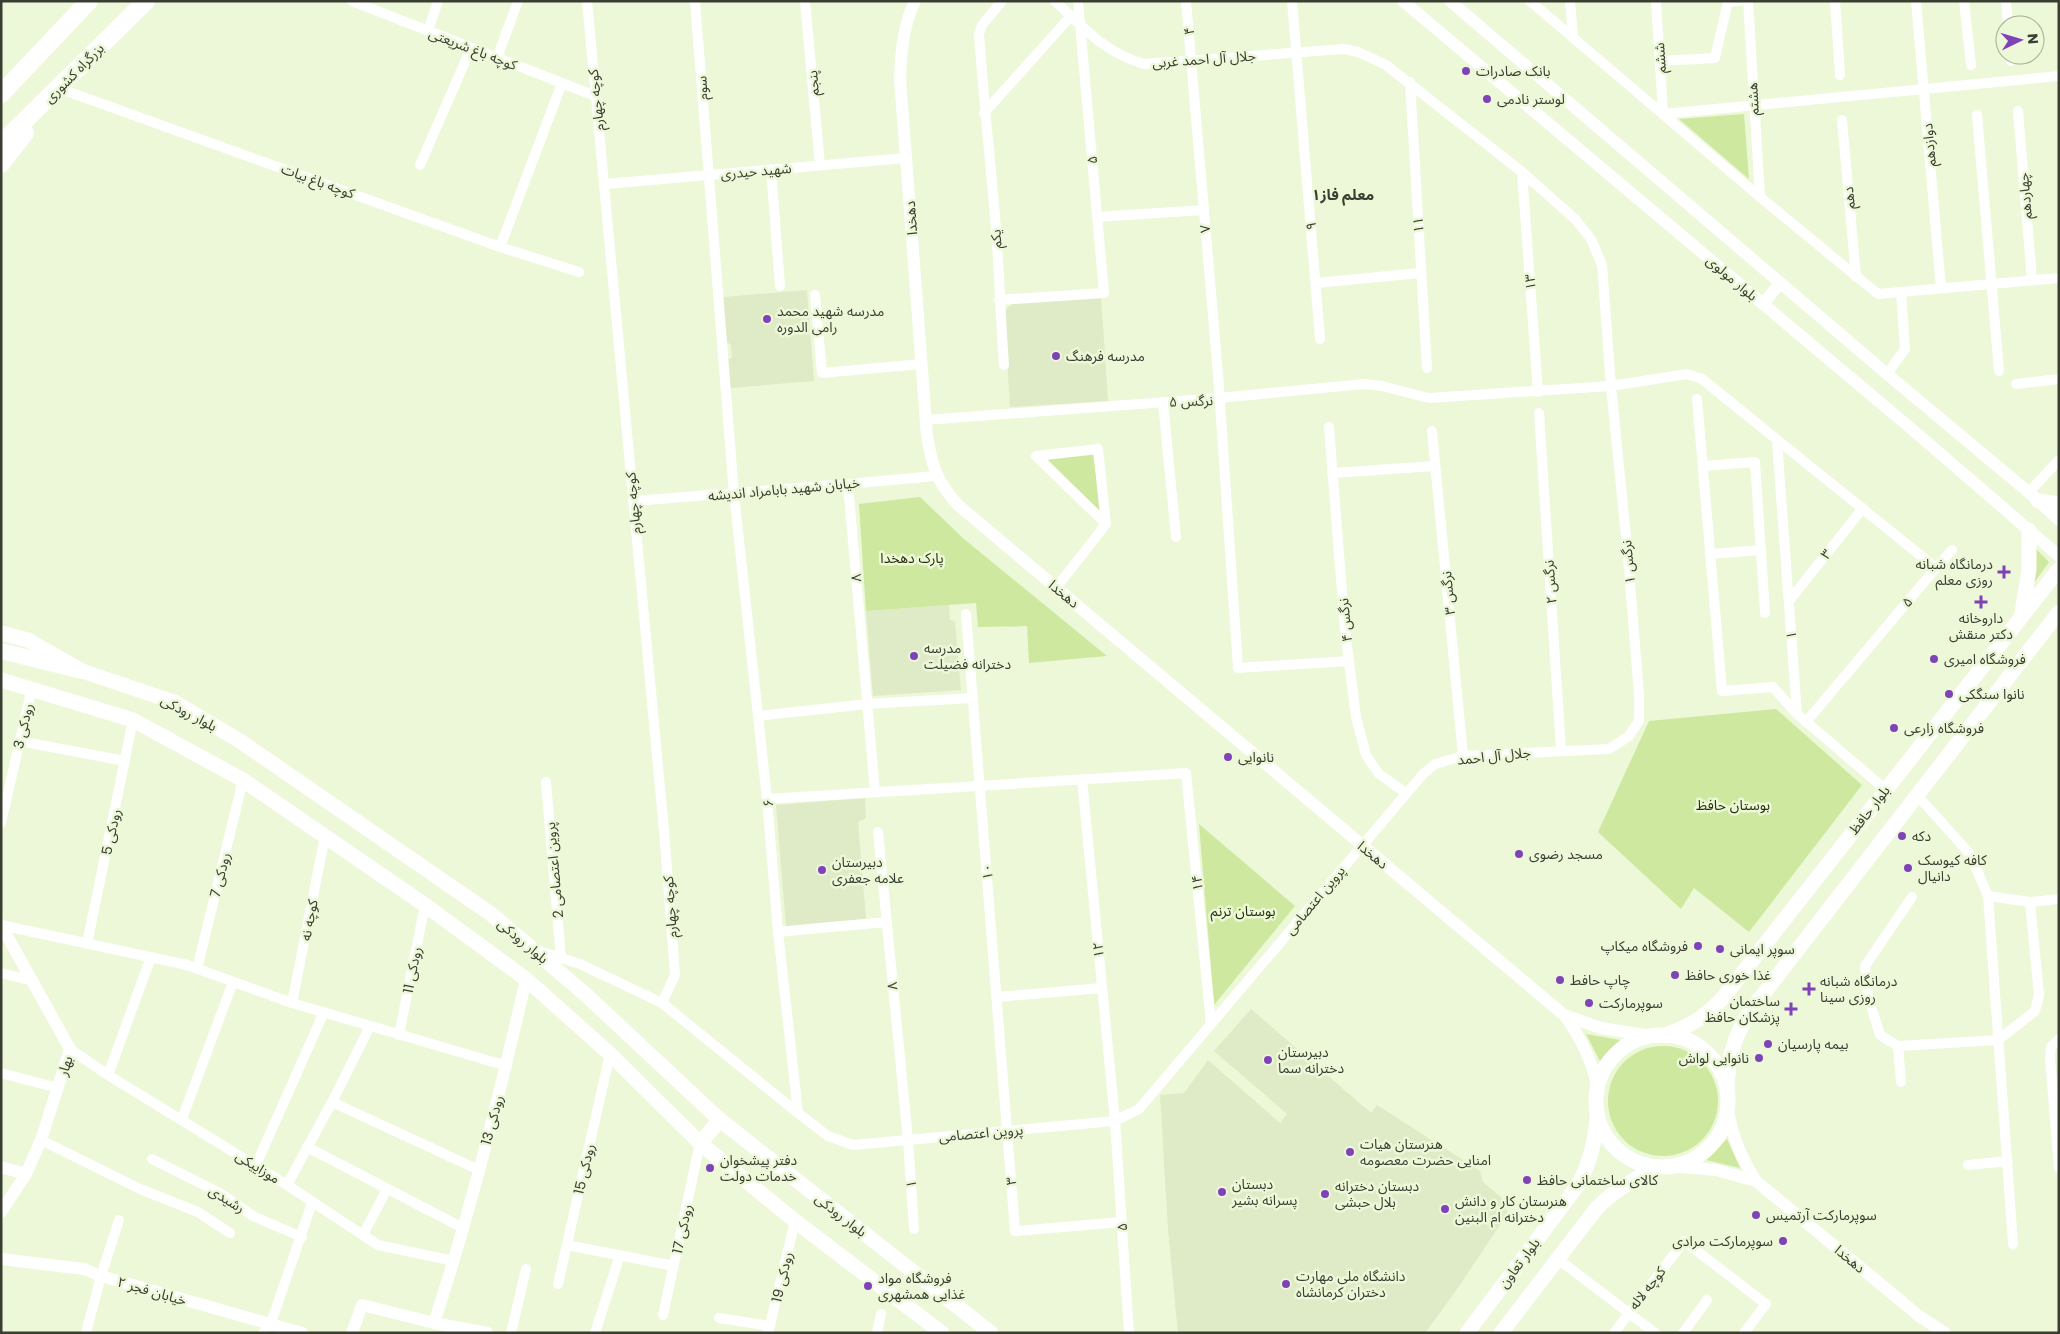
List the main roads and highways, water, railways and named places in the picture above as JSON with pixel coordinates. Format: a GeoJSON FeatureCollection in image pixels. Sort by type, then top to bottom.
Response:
{"type":"FeatureCollection","features":[{"type":"Feature","properties":{"kind":"highway"},"geometry":{"type":"LineString","coordinates":[[1,94],[27,69],[89,1]]}},
{"type":"Feature","properties":{"kind":"highway","name":"بزرگراه کشوری"},"geometry":{"type":"LineString","coordinates":[[1,144],[146,1]]}},
{"type":"Feature","properties":{"kind":"highway"},"geometry":{"type":"LineString","coordinates":[[1,83],[27,69]]}},
{"type":"Feature","properties":{"kind":"highway"},"geometry":{"type":"LineString","coordinates":[[1,164],[58,88]]}},
{"type":"Feature","properties":{"kind":"main road"},"geometry":{"type":"LineString","coordinates":[[2033,497],[2059,504]]}},
{"type":"Feature","properties":{"kind":"main road"},"geometry":{"type":"LineString","coordinates":[[2022,616],[2028,578],[2029,530]]}},
{"type":"Feature","properties":{"kind":"main road","name":"بلوار حافظ"},"geometry":{"type":"LineString","coordinates":[[1659,1035],[1694,1024],[1722,999],[2059,569]]}},
{"type":"Feature","properties":{"kind":"main road","name":"بلوار حافظ"},"geometry":{"type":"LineString","coordinates":[[1727,1090],[1733,1042],[1743,1022],[2059,612]]}},
{"type":"Feature","properties":{"kind":"main road","name":"بلوار رودکی"},"geometry":{"type":"LineString","coordinates":[[1,633],[28,640],[82,671],[174,702],[240,741],[491,914],[534,950],[720,1120],[991,1333]]}},
{"type":"Feature","properties":{"kind":"main road"},"geometry":{"type":"LineString","coordinates":[[1,651],[82,671]]}},
{"type":"Feature","properties":{"kind":"main road","name":"بلوار رودکی"},"geometry":{"type":"LineString","coordinates":[[1,680],[133,720],[243,780],[425,905],[526,978],[610,1054],[700,1142],[795,1221],[942,1333]]}},
{"type":"Feature","properties":{"kind":"main road"},"geometry":{"type":"LineString","coordinates":[[1659,1035],[1683,1038],[1706,1051],[1718,1065],[1727,1090],[1728,1110],[1719,1134],[1709,1148],[1695,1158],[1664,1167],[1636,1161],[1618,1149],[1604,1131],[1597,1109],[1598,1090],[1603,1072],[1620,1051],[1635,1041],[1659,1035]]}},
{"type":"Feature","properties":{"kind":"main road","name":"بلوار تعاون"},"geometry":{"type":"LineString","coordinates":[[1467,1333],[1578,1185],[1592,1152],[1597,1109]]}},
{"type":"Feature","properties":{"kind":"main road"},"geometry":{"type":"LineString","coordinates":[[700,1142],[720,1120]]}},
{"type":"Feature","properties":{"kind":"main road","name":"بلوار تعاون"},"geometry":{"type":"LineString","coordinates":[[1501,1333],[1604,1200],[1627,1183],[1664,1167]]}},
{"type":"Feature","properties":{"kind":"place","name":"بانک صادرات"},"geometry":{"type":"Point","coordinates":[1466,71]}},
{"type":"Feature","properties":{"kind":"place","name":"لوستر نادمی"},"geometry":{"type":"Point","coordinates":[1487,99]}},
{"type":"Feature","properties":{"kind":"place","name":"مدرسه شهید محمد رامی الدوره"},"geometry":{"type":"Point","coordinates":[767,319]}},
{"type":"Feature","properties":{"kind":"place","name":"مدرسه فرهنگ"},"geometry":{"type":"Point","coordinates":[1056,356]}},
{"type":"Feature","properties":{"kind":"place","name":"درمانگاه شبانه روزی معلم"},"geometry":{"type":"Point","coordinates":[2004,572]}},
{"type":"Feature","properties":{"kind":"place","name":"داروخانه دکتر منقش"},"geometry":{"type":"Point","coordinates":[1981,602]}},
{"type":"Feature","properties":{"kind":"place","name":"مدرسه دخترانه فضيلت"},"geometry":{"type":"Point","coordinates":[914,656]}},
{"type":"Feature","properties":{"kind":"place","name":"فروشگاه امیری"},"geometry":{"type":"Point","coordinates":[1934,659]}},
{"type":"Feature","properties":{"kind":"place","name":"نانوا سنگکی"},"geometry":{"type":"Point","coordinates":[1949,694]}},
{"type":"Feature","properties":{"kind":"place","name":"فروشگاه زارعی"},"geometry":{"type":"Point","coordinates":[1894,728]}},
{"type":"Feature","properties":{"kind":"place","name":"نانوایی"},"geometry":{"type":"Point","coordinates":[1228,757]}},
{"type":"Feature","properties":{"kind":"place","name":"دکه"},"geometry":{"type":"Point","coordinates":[1902,836]}},
{"type":"Feature","properties":{"kind":"place","name":"مسجد رضوی"},"geometry":{"type":"Point","coordinates":[1519,854]}},
{"type":"Feature","properties":{"kind":"place","name":"کافه کیوسک دانیال"},"geometry":{"type":"Point","coordinates":[1908,868]}},
{"type":"Feature","properties":{"kind":"place","name":"دبیرستان علامه جعفری"},"geometry":{"type":"Point","coordinates":[822,870]}},
{"type":"Feature","properties":{"kind":"place","name":"فروشگاه میکاپ"},"geometry":{"type":"Point","coordinates":[1698,946]}},
{"type":"Feature","properties":{"kind":"place","name":"سوپر ایمانی"},"geometry":{"type":"Point","coordinates":[1720,949]}},
{"type":"Feature","properties":{"kind":"place","name":"غذا خوری حافظ"},"geometry":{"type":"Point","coordinates":[1675,975]}},
{"type":"Feature","properties":{"kind":"place","name":"چاپ حافط"},"geometry":{"type":"Point","coordinates":[1560,980]}},
{"type":"Feature","properties":{"kind":"place","name":"درمانگاه شبانه روزی سینا"},"geometry":{"type":"Point","coordinates":[1809,989]}},
{"type":"Feature","properties":{"kind":"place","name":"سوپرمارکت"},"geometry":{"type":"Point","coordinates":[1589,1003]}},
{"type":"Feature","properties":{"kind":"place","name":"ساختمان پزشکان حافظ"},"geometry":{"type":"Point","coordinates":[1791,1009]}},
{"type":"Feature","properties":{"kind":"place","name":"بیمه پارسیان"},"geometry":{"type":"Point","coordinates":[1768,1044]}},
{"type":"Feature","properties":{"kind":"place","name":"نانوایی لواش"},"geometry":{"type":"Point","coordinates":[1759,1058]}},
{"type":"Feature","properties":{"kind":"place","name":"دبیرستان دخترانه سما"},"geometry":{"type":"Point","coordinates":[1268,1060]}},
{"type":"Feature","properties":{"kind":"place","name":"هنرستان هیات امنایی حضرت معصومه"},"geometry":{"type":"Point","coordinates":[1350,1152]}},
{"type":"Feature","properties":{"kind":"place","name":"دفتر پیشخوان خدمات دولت"},"geometry":{"type":"Point","coordinates":[710,1168]}},
{"type":"Feature","properties":{"kind":"place","name":"کالای ساختمانی حافظ"},"geometry":{"type":"Point","coordinates":[1527,1180]}},
{"type":"Feature","properties":{"kind":"place","name":"دبستان پسرانه بشير"},"geometry":{"type":"Point","coordinates":[1222,1192]}},
{"type":"Feature","properties":{"kind":"place","name":"دبستان دخترانه بلال حبشی"},"geometry":{"type":"Point","coordinates":[1325,1194]}},
{"type":"Feature","properties":{"kind":"place","name":"هنرستان کار و دانش دخترانه ام البنین"},"geometry":{"type":"Point","coordinates":[1445,1209]}},
{"type":"Feature","properties":{"kind":"place","name":"سوپرمارکت آرتمیس"},"geometry":{"type":"Point","coordinates":[1756,1215]}},
{"type":"Feature","properties":{"kind":"place","name":"سوپرمارکت مرادی"},"geometry":{"type":"Point","coordinates":[1783,1241]}},
{"type":"Feature","properties":{"kind":"place","name":"دانشگاه ملی مهارت دختران کرمانشاه"},"geometry":{"type":"Point","coordinates":[1286,1284]}},
{"type":"Feature","properties":{"kind":"place","name":"فروشگاه مواد غذایی همشهری"},"geometry":{"type":"Point","coordinates":[868,1286]}},
{"type":"Feature","properties":{"kind":"district","name":"معلم فاز۱"},"geometry":{"type":"Point","coordinates":[1343,195]}},
{"type":"Feature","properties":{"kind":"park label","name":"پارک دهخدا"},"geometry":{"type":"Point","coordinates":[912,558]}},
{"type":"Feature","properties":{"kind":"park label","name":"بوستان حافظ"},"geometry":{"type":"Point","coordinates":[1733,805]}},
{"type":"Feature","properties":{"kind":"park label","name":"بوستان ترنم"},"geometry":{"type":"Point","coordinates":[1243,911]}}]}
